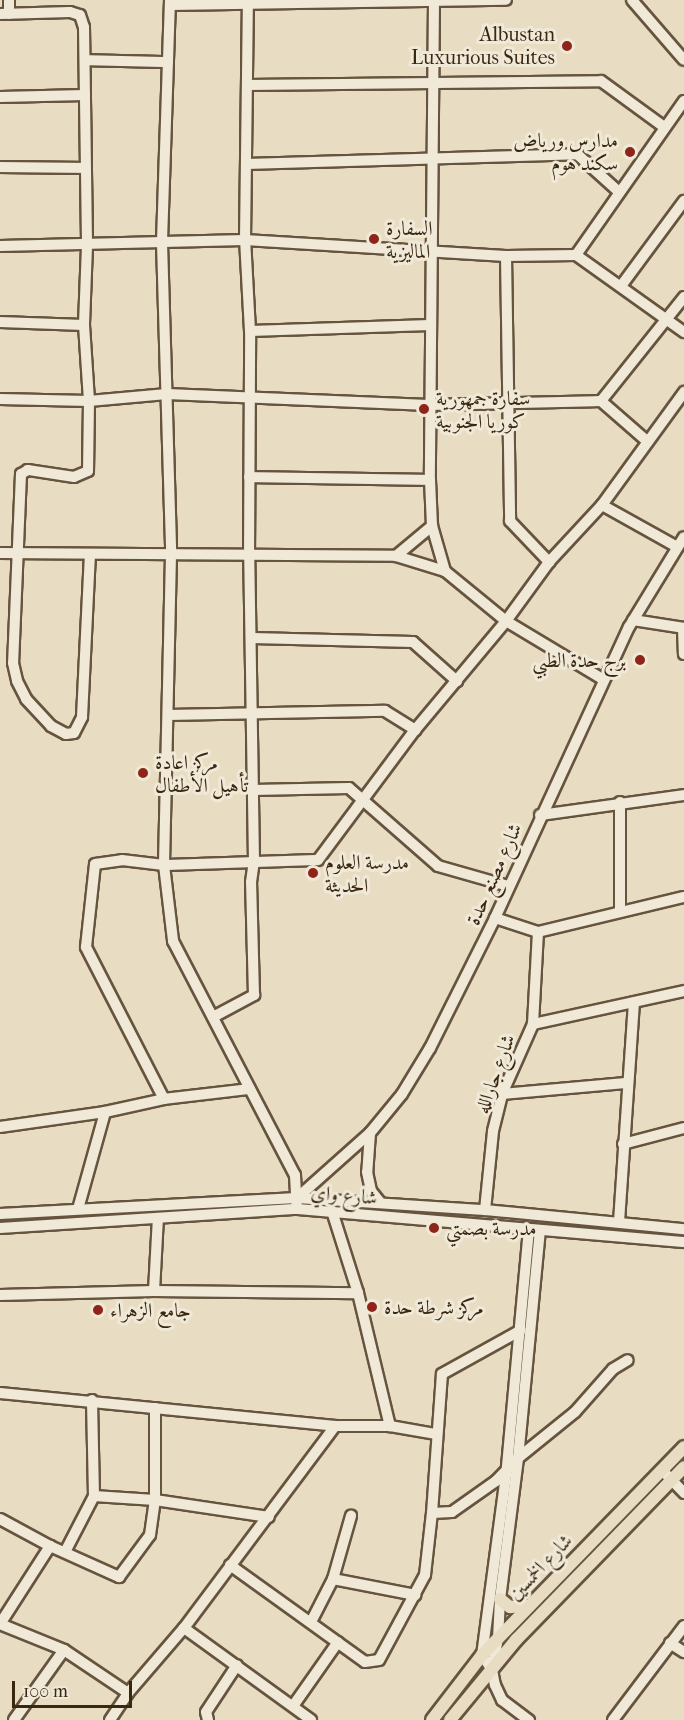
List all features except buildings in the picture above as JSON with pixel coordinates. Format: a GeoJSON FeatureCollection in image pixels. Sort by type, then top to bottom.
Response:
{"type":"FeatureCollection","features":[{"type":"Feature","properties":{"kind":"main road","name":"شارع الخمسين"},"geometry":{"type":"LineString","coordinates":[[432,1720],[482,1655],[684,1447]]}},
{"type":"Feature","properties":{"kind":"main road","name":"شارع الخمسين"},"geometry":{"type":"LineString","coordinates":[[450,1720],[516,1640],[684,1467]]}},
{"type":"Feature","properties":{"kind":"main road"},"geometry":{"type":"LineString","coordinates":[[500,1599],[515,1608],[529,1606]]}},
{"type":"Feature","properties":{"kind":"street"},"geometry":{"type":"LineString","coordinates":[[9,0],[4,14],[70,12],[80,15],[84,27],[87,246],[84,325],[89,400],[88,471],[74,477],[28,470],[21,474],[13,663],[17,681],[26,699],[51,726],[66,734],[74,733],[82,717],[90,555]]}},
{"type":"Feature","properties":{"kind":"street"},"geometry":{"type":"LineString","coordinates":[[297,1203],[295,1175],[173,941],[164,865],[171,555],[162,243],[170,2],[506,0]]}},
{"type":"Feature","properties":{"kind":"street"},"geometry":{"type":"LineString","coordinates":[[632,0],[684,60]]}},
{"type":"Feature","properties":{"kind":"street"},"geometry":{"type":"LineString","coordinates":[[434,1],[430,480],[432,526],[445,571]]}},
{"type":"Feature","properties":{"kind":"street"},"geometry":{"type":"LineString","coordinates":[[213,1017],[254,995],[251,882],[254,861],[252,638],[249,557],[250,331],[245,240],[248,2]]}},
{"type":"Feature","properties":{"kind":"street"},"geometry":{"type":"LineString","coordinates":[[85,60],[168,62]]}},
{"type":"Feature","properties":{"kind":"street"},"geometry":{"type":"LineString","coordinates":[[247,85],[601,81],[664,127]]}},
{"type":"Feature","properties":{"kind":"street"},"geometry":{"type":"LineString","coordinates":[[0,97],[85,95]]}},
{"type":"Feature","properties":{"kind":"street"},"geometry":{"type":"LineString","coordinates":[[576,255],[618,191],[684,101]]}},
{"type":"Feature","properties":{"kind":"street"},"geometry":{"type":"LineString","coordinates":[[246,164],[434,156],[577,154],[618,191]]}},
{"type":"Feature","properties":{"kind":"street"},"geometry":{"type":"LineString","coordinates":[[0,167],[85,168]]}},
{"type":"Feature","properties":{"kind":"street"},"geometry":{"type":"LineString","coordinates":[[621,286],[684,201]]}},
{"type":"Feature","properties":{"kind":"street"},"geometry":{"type":"LineString","coordinates":[[0,246],[87,246],[245,240],[506,256],[576,255],[684,332]]}},
{"type":"Feature","properties":{"kind":"street"},"geometry":{"type":"LineString","coordinates":[[506,256],[510,521],[549,562]]}},
{"type":"Feature","properties":{"kind":"street"},"geometry":{"type":"LineString","coordinates":[[601,401],[684,297]]}},
{"type":"Feature","properties":{"kind":"street"},"geometry":{"type":"LineString","coordinates":[[0,322],[84,325]]}},
{"type":"Feature","properties":{"kind":"street"},"geometry":{"type":"LineString","coordinates":[[250,331],[430,325]]}},
{"type":"Feature","properties":{"kind":"street"},"geometry":{"type":"LineString","coordinates":[[164,1099],[86,947],[95,864],[122,860],[164,865],[318,860],[415,730],[506,621],[549,562],[602,505],[684,392]]}},
{"type":"Feature","properties":{"kind":"street"},"geometry":{"type":"LineString","coordinates":[[0,399],[89,400],[167,394],[429,405],[601,401],[648,442]]}},
{"type":"Feature","properties":{"kind":"street"},"geometry":{"type":"LineString","coordinates":[[249,477],[430,480]]}},
{"type":"Feature","properties":{"kind":"street"},"geometry":{"type":"LineString","coordinates":[[602,505],[676,547]]}},
{"type":"Feature","properties":{"kind":"street"},"geometry":{"type":"LineString","coordinates":[[396,556],[432,526]]}},
{"type":"Feature","properties":{"kind":"street","name":"شارع مصنع حدة"},"geometry":{"type":"LineString","coordinates":[[297,1203],[370,1133],[402,1094],[430,1048],[495,918],[540,815],[633,620],[684,537]]}},
{"type":"Feature","properties":{"kind":"street"},"geometry":{"type":"LineString","coordinates":[[0,553],[249,557],[396,556],[445,571],[506,621],[604,680]]}},
{"type":"Feature","properties":{"kind":"street"},"geometry":{"type":"LineString","coordinates":[[633,620],[683,628],[684,654]]}},
{"type":"Feature","properties":{"kind":"street"},"geometry":{"type":"LineString","coordinates":[[252,638],[412,642],[457,681]]}},
{"type":"Feature","properties":{"kind":"street"},"geometry":{"type":"LineString","coordinates":[[168,715],[385,711],[415,730]]}},
{"type":"Feature","properties":{"kind":"street"},"geometry":{"type":"LineString","coordinates":[[253,790],[349,788],[438,866],[508,886]]}},
{"type":"Feature","properties":{"kind":"street"},"geometry":{"type":"LineString","coordinates":[[540,815],[620,802],[684,795]]}},
{"type":"Feature","properties":{"kind":"street"},"geometry":{"type":"LineString","coordinates":[[620,802],[620,912]]}},
{"type":"Feature","properties":{"kind":"street"},"geometry":{"type":"LineString","coordinates":[[495,918],[538,932],[684,897]]}},
{"type":"Feature","properties":{"kind":"street","name":"شارع جارالله"},"geometry":{"type":"LineString","coordinates":[[484,1210],[493,1131],[502,1094],[533,1024],[538,932]]}},
{"type":"Feature","properties":{"kind":"street","name":"شارع جارالله"},"geometry":{"type":"LineString","coordinates":[[533,1024],[684,991]]}},
{"type":"Feature","properties":{"kind":"street"},"geometry":{"type":"LineString","coordinates":[[619,1222],[626,1083],[634,1003]]}},
{"type":"Feature","properties":{"kind":"street"},"geometry":{"type":"LineString","coordinates":[[502,1094],[626,1083]]}},
{"type":"Feature","properties":{"kind":"street"},"geometry":{"type":"LineString","coordinates":[[0,1126],[105,1112],[164,1099],[249,1089]]}},
{"type":"Feature","properties":{"kind":"street"},"geometry":{"type":"LineString","coordinates":[[78,1209],[105,1112]]}},
{"type":"Feature","properties":{"kind":"street"},"geometry":{"type":"LineString","coordinates":[[624,1144],[684,1128]]}},
{"type":"Feature","properties":{"kind":"street"},"geometry":{"type":"LineString","coordinates":[[370,1133],[367,1172],[371,1191],[380,1202]]}},
{"type":"Feature","properties":{"kind":"street","name":"شارع واي"},"geometry":{"type":"LineString","coordinates":[[0,1214],[78,1209],[380,1202],[684,1228]]}},
{"type":"Feature","properties":{"kind":"street","name":"شارع واي"},"geometry":{"type":"LineString","coordinates":[[0,1228],[158,1218],[297,1203],[332,1211],[684,1242]]}},
{"type":"Feature","properties":{"kind":"street"},"geometry":{"type":"LineString","coordinates":[[332,1211],[358,1293],[390,1426]]}},
{"type":"Feature","properties":{"kind":"street"},"geometry":{"type":"LineString","coordinates":[[154,1291],[158,1218]]}},
{"type":"Feature","properties":{"kind":"street"},"geometry":{"type":"LineString","coordinates":[[668,1241],[669,1227]]}},
{"type":"Feature","properties":{"kind":"street"},"geometry":{"type":"LineString","coordinates":[[492,1670],[482,1655],[535,1230]]}},
{"type":"Feature","properties":{"kind":"street"},"geometry":{"type":"LineString","coordinates":[[529,1720],[502,1700],[495,1685],[492,1670],[498,1639],[500,1599],[518,1458],[535,1230]]}},
{"type":"Feature","properties":{"kind":"street"},"geometry":{"type":"LineString","coordinates":[[0,1295],[154,1291],[358,1293]]}},
{"type":"Feature","properties":{"kind":"street"},"geometry":{"type":"LineString","coordinates":[[230,1565],[365,1662],[379,1660],[424,1575],[432,1513],[442,1374],[521,1330]]}},
{"type":"Feature","properties":{"kind":"street"},"geometry":{"type":"LineString","coordinates":[[432,1513],[452,1512],[496,1482],[518,1458],[575,1412],[613,1370],[628,1360]]}},
{"type":"Feature","properties":{"kind":"street"},"geometry":{"type":"LineString","coordinates":[[0,1392],[335,1426],[390,1426],[436,1434]]}},
{"type":"Feature","properties":{"kind":"street"},"geometry":{"type":"LineString","coordinates":[[65,1552],[94,1496],[92,1400]]}},
{"type":"Feature","properties":{"kind":"street"},"geometry":{"type":"LineString","coordinates":[[0,1519],[50,1546],[119,1576],[150,1535],[155,1500],[155,1408]]}},
{"type":"Feature","properties":{"kind":"street"},"geometry":{"type":"LineString","coordinates":[[110,1720],[128,1693],[184,1628],[269,1517],[335,1426]]}},
{"type":"Feature","properties":{"kind":"street"},"geometry":{"type":"LineString","coordinates":[[662,1470],[684,1493]]}},
{"type":"Feature","properties":{"kind":"street"},"geometry":{"type":"LineString","coordinates":[[94,1496],[155,1500],[269,1517]]}},
{"type":"Feature","properties":{"kind":"street"},"geometry":{"type":"LineString","coordinates":[[311,1622],[333,1579],[351,1516]]}},
{"type":"Feature","properties":{"kind":"street"},"geometry":{"type":"LineString","coordinates":[[50,1546],[0,1624],[64,1650],[128,1693]]}},
{"type":"Feature","properties":{"kind":"street"},"geometry":{"type":"LineString","coordinates":[[333,1579],[415,1595]]}},
{"type":"Feature","properties":{"kind":"street"},"geometry":{"type":"LineString","coordinates":[[613,1720],[684,1626]]}},
{"type":"Feature","properties":{"kind":"street"},"geometry":{"type":"LineString","coordinates":[[184,1628],[311,1720]]}},
{"type":"Feature","properties":{"kind":"street"},"geometry":{"type":"LineString","coordinates":[[293,1706],[338,1642]]}},
{"type":"Feature","properties":{"kind":"street"},"geometry":{"type":"LineString","coordinates":[[670,1643],[684,1652]]}},
{"type":"Feature","properties":{"kind":"street"},"geometry":{"type":"LineString","coordinates":[[14,1720],[64,1650]]}},
{"type":"Feature","properties":{"kind":"street"},"geometry":{"type":"LineString","coordinates":[[208,1720],[206,1712],[237,1665]]}},
{"type":"Feature","properties":{"kind":"place","name":"Albustan Luxurious Suites"},"geometry":{"type":"Point","coordinates":[567,46]}},
{"type":"Feature","properties":{"kind":"place","name":"مدارس ورياض سكند هوم"},"geometry":{"type":"Point","coordinates":[630,152]}},
{"type":"Feature","properties":{"kind":"place","name":"السفارة الماليزية"},"geometry":{"type":"Point","coordinates":[374,239]}},
{"type":"Feature","properties":{"kind":"place","name":"سفارة جمهورية كوريا الجنوبية"},"geometry":{"type":"Point","coordinates":[424,409]}},
{"type":"Feature","properties":{"kind":"place","name":"برج حدة الطبي"},"geometry":{"type":"Point","coordinates":[640,660]}},
{"type":"Feature","properties":{"kind":"place","name":"مركز اعادة تأهيل الأطفال"},"geometry":{"type":"Point","coordinates":[143,773]}},
{"type":"Feature","properties":{"kind":"place","name":"مدرسة العلوم الحديثة"},"geometry":{"type":"Point","coordinates":[313,873]}},
{"type":"Feature","properties":{"kind":"place","name":"مدرسة بصمتي"},"geometry":{"type":"Point","coordinates":[434,1228]}},
{"type":"Feature","properties":{"kind":"place","name":"مركز شرطة حدة"},"geometry":{"type":"Point","coordinates":[372,1307]}},
{"type":"Feature","properties":{"kind":"place","name":"جامع الزهراء"},"geometry":{"type":"Point","coordinates":[98,1310]}}]}
